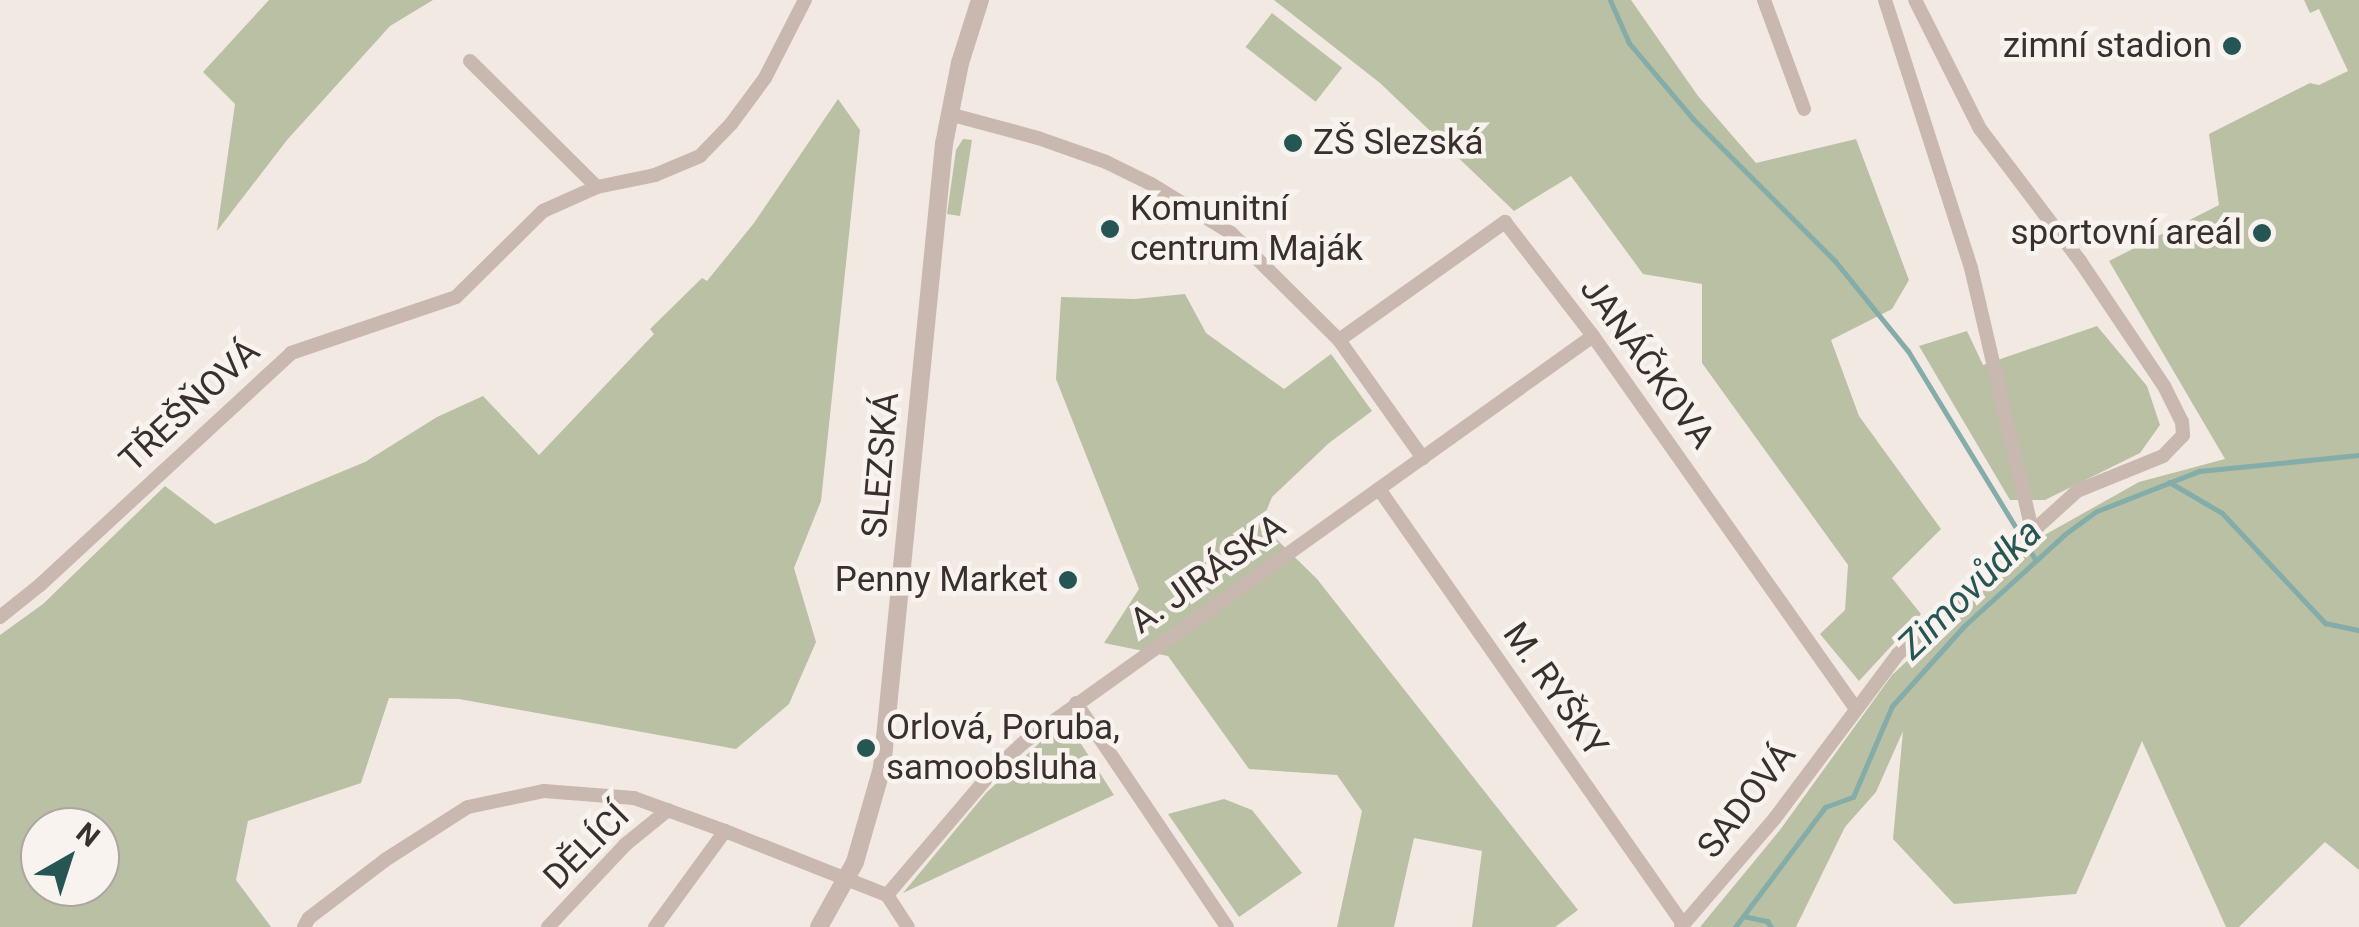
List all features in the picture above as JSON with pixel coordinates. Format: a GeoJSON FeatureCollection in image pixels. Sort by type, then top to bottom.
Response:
{"type":"FeatureCollection","features":[{"type":"Feature","properties":{"kind":"street","name":"TŘEŠŇOVÁ"},"geometry":{"type":"LineString","coordinates":[[0,617],[40,585],[291,354],[456,297],[543,212],[597,187],[655,176],[700,156],[731,124],[764,78],[805,0]]}},
{"type":"Feature","properties":{"kind":"street","name":"SLEZSKÁ"},"geometry":{"type":"LineString","coordinates":[[818,927],[845,882],[868,823],[888,736],[933,237],[949,114],[980,0]]}},
{"type":"Feature","properties":{"kind":"street"},"geometry":{"type":"LineString","coordinates":[[1764,0],[1804,108]]}},
{"type":"Feature","properties":{"kind":"street"},"geometry":{"type":"LineString","coordinates":[[1885,0],[1971,268],[2032,531]]}},
{"type":"Feature","properties":{"kind":"street","name":"SADOVÁ"},"geometry":{"type":"LineString","coordinates":[[1682,926],[1775,818],[1898,654],[2077,491],[2163,456],[2183,435],[2182,422],[2164,386],[2080,261],[1980,129],[1915,0]]}},
{"type":"Feature","properties":{"kind":"street"},"geometry":{"type":"LineString","coordinates":[[470,61],[597,187]]}},
{"type":"Feature","properties":{"kind":"street"},"geometry":{"type":"LineString","coordinates":[[949,114],[1038,138],[1151,184],[1231,233],[1339,340],[1423,458]]}},
{"type":"Feature","properties":{"kind":"street","name":"JANÁČKOVA"},"geometry":{"type":"LineString","coordinates":[[1339,340],[1505,222],[1593,336],[1855,707]]}},
{"type":"Feature","properties":{"kind":"street","name":"A. JIRÁSKA"},"geometry":{"type":"LineString","coordinates":[[888,895],[993,771],[1076,703],[1593,336]]}},
{"type":"Feature","properties":{"kind":"street","name":"M. RYŠKY"},"geometry":{"type":"LineString","coordinates":[[1379,490],[1682,926]]}},
{"type":"Feature","properties":{"kind":"street"},"geometry":{"type":"LineString","coordinates":[[1076,703],[1227,927]]}},
{"type":"Feature","properties":{"kind":"street"},"geometry":{"type":"LineString","coordinates":[[304,927],[309,918],[385,860],[468,808],[544,791],[634,798],[726,831],[845,882],[888,895],[908,927]]}},
{"type":"Feature","properties":{"kind":"street","name":"DĚLÍCÍ"},"geometry":{"type":"LineString","coordinates":[[548,927],[626,844],[668,810]]}},
{"type":"Feature","properties":{"kind":"street"},"geometry":{"type":"LineString","coordinates":[[655,927],[726,831]]}},
{"type":"Feature","properties":{"kind":"green space"},"geometry":{"type":"Polygon","coordinates":[[[269,0],[433,0],[390,26],[287,140],[217,231],[235,104],[203,72],[269,0]]]}},
{"type":"Feature","properties":{"kind":"green space"},"geometry":{"type":"Polygon","coordinates":[[[1274,0],[1631,0],[1698,96],[1756,163],[1856,139],[1909,280],[1892,309],[1831,340],[1859,416],[1941,529],[1892,578],[1921,614],[1859,681],[1820,634],[1845,610],[1848,565],[1702,363],[1702,284],[1643,274],[1571,176],[1514,211],[1380,83],[1274,0]]]}},
{"type":"Feature","properties":{"kind":"green space"},"geometry":{"type":"Polygon","coordinates":[[[2304,0],[2359,0],[2359,870],[2325,842],[2239,927],[2226,927],[2142,741],[2076,894],[1954,904],[1893,839],[1903,731],[1876,792],[1845,827],[1796,927],[1700,927],[1780,830],[1892,675],[2041,537],[2139,482],[2225,459],[2109,261],[2219,205],[2209,134],[2310,83],[2319,85],[2348,71],[2319,9],[2310,13],[2304,0]]]}},
{"type":"Feature","properties":{"kind":"green space"},"geometry":{"type":"Polygon","coordinates":[[[1272,13],[1342,68],[1316,102],[1246,47],[1272,13]]]}},
{"type":"Feature","properties":{"kind":"green space"},"geometry":{"type":"Polygon","coordinates":[[[838,99],[860,130],[821,501],[794,568],[816,642],[789,704],[736,749],[459,699],[389,698],[361,783],[248,821],[236,880],[271,927],[0,927],[0,635],[43,604],[165,486],[215,524],[365,462],[437,417],[483,396],[539,455],[654,334],[650,329],[702,278],[707,281],[754,223],[838,99]]]}},
{"type":"Feature","properties":{"kind":"green space"},"geometry":{"type":"Polygon","coordinates":[[[963,139],[972,140],[960,216],[947,214],[956,150],[963,139]]]}},
{"type":"Feature","properties":{"kind":"green space"},"geometry":{"type":"Polygon","coordinates":[[[1185,294],[1206,333],[1284,389],[1331,354],[1372,411],[1329,443],[1272,497],[1261,524],[1317,579],[1578,910],[1555,927],[1472,927],[1482,851],[1414,838],[1394,927],[1337,927],[1362,811],[1337,775],[1249,769],[1168,656],[1104,643],[1139,589],[1056,379],[1061,297],[1135,299],[1185,294]]]}},
{"type":"Feature","properties":{"kind":"green space"},"geometry":{"type":"Polygon","coordinates":[[[2097,326],[2147,386],[2160,425],[2140,453],[2045,500],[2010,500],[1919,346],[1967,331],[1983,365],[2097,326]]]}},
{"type":"Feature","properties":{"kind":"green space"},"geometry":{"type":"Polygon","coordinates":[[[1065,719],[1114,795],[903,893],[986,793],[1065,719]]]}},
{"type":"Feature","properties":{"kind":"green space"},"geometry":{"type":"Polygon","coordinates":[[[1224,799],[1252,810],[1302,873],[1239,917],[1168,814],[1224,799]]]}},
{"type":"Feature","properties":{"kind":"waterway"},"geometry":{"type":"LineString","coordinates":[[1610,0],[1629,43],[1693,119],[1835,261],[1908,351],[2035,559]]}},
{"type":"Feature","properties":{"kind":"waterway","name":"Zimovůdka"},"geometry":{"type":"LineString","coordinates":[[1735,927],[1825,807],[1853,797],[1892,706],[1964,626],[2065,534],[2097,511],[2199,471],[2359,455]]}},
{"type":"Feature","properties":{"kind":"waterway"},"geometry":{"type":"LineString","coordinates":[[2169,482],[2222,513],[2325,623],[2359,630]]}},
{"type":"Feature","properties":{"kind":"waterway"},"geometry":{"type":"LineString","coordinates":[[1743,916],[1767,921],[1771,927]]}},
{"type":"Feature","properties":{"kind":"place","name":"zimní stadion"},"geometry":{"type":"Point","coordinates":[2232,46]}},
{"type":"Feature","properties":{"kind":"place","name":"ZŠ Slezská"},"geometry":{"type":"Point","coordinates":[1293,143]}},
{"type":"Feature","properties":{"kind":"place","name":"Komunitní centrum Maják"},"geometry":{"type":"Point","coordinates":[1110,229]}},
{"type":"Feature","properties":{"kind":"place","name":"sportovní areál"},"geometry":{"type":"Point","coordinates":[2262,233]}},
{"type":"Feature","properties":{"kind":"place","name":"Penny Market"},"geometry":{"type":"Point","coordinates":[1068,580]}},
{"type":"Feature","properties":{"kind":"place","name":"Orlová, Poruba, samoobsluha"},"geometry":{"type":"Point","coordinates":[866,748]}}]}
